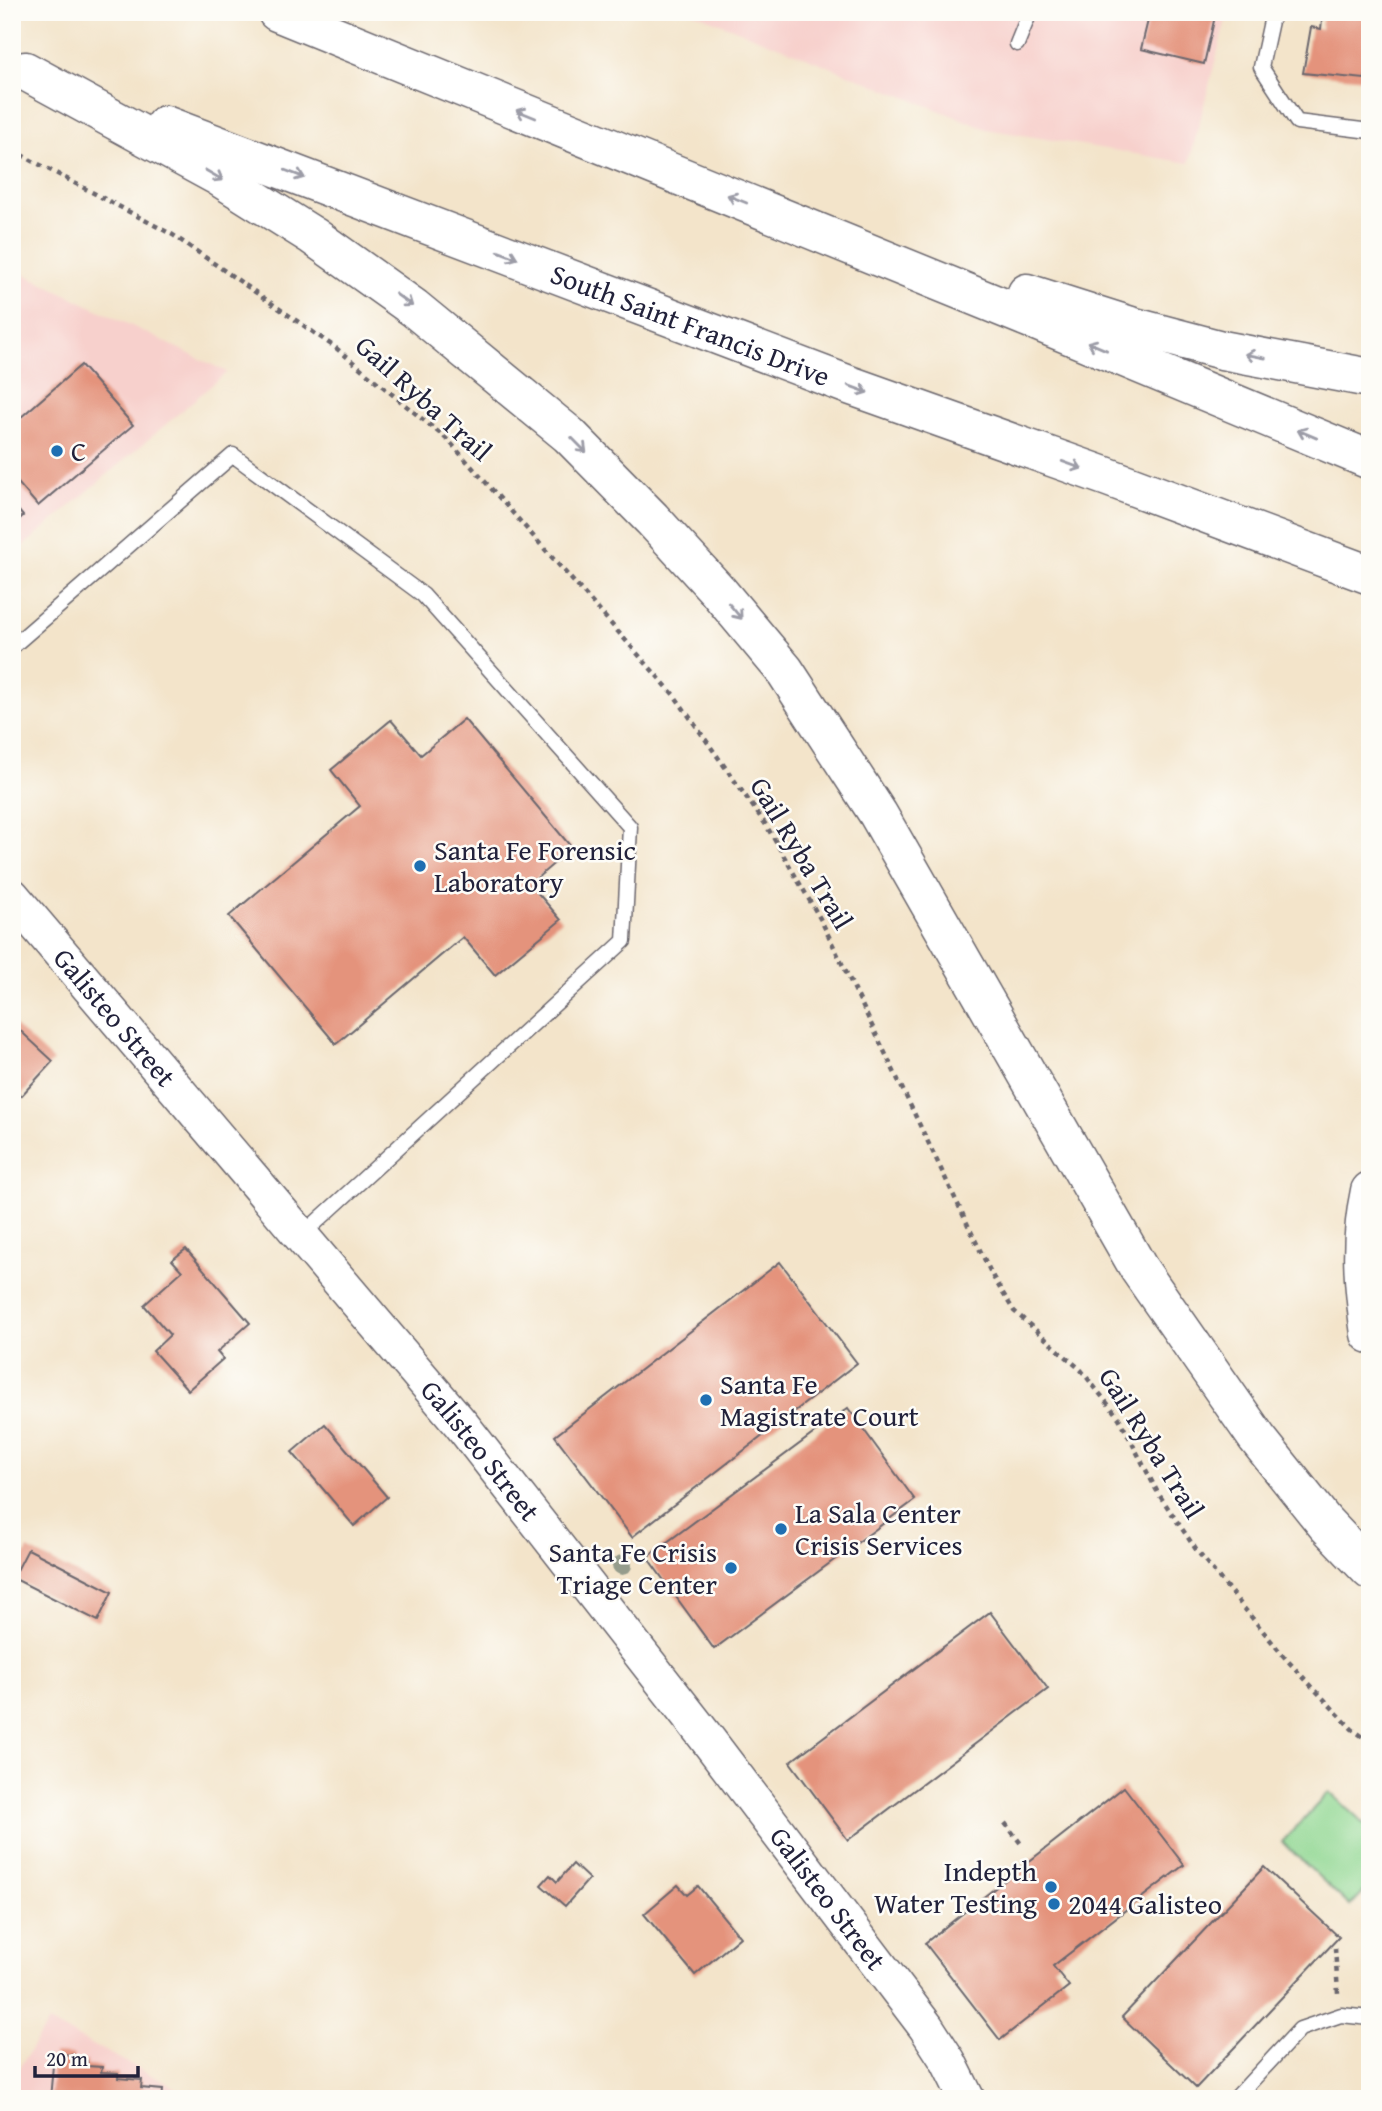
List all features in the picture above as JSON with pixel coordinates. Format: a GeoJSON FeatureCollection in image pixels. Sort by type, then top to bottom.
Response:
{"type":"FeatureCollection","features":[{"type":"Feature","properties":{"kind":"highway"},"geometry":{"type":"LineString","coordinates":[[277,12],[1370,460]]}},
{"type":"Feature","properties":{"kind":"highway"},"geometry":{"type":"LineString","coordinates":[[19,69],[216,175],[313,236],[414,308],[569,435],[718,591],[785,671],[878,814],[1139,1269],[1257,1438],[1325,1523],[1370,1570]]}},
{"type":"Feature","properties":{"kind":"highway","name":"South Saint Francis Drive"},"geometry":{"type":"LineString","coordinates":[[19,69],[849,385],[1108,477],[1370,575]]}},
{"type":"Feature","properties":{"kind":"highway"},"geometry":{"type":"LineString","coordinates":[[800,225],[1144,330],[1222,350],[1370,378]]}},
{"type":"Feature","properties":{"kind":"highway"},"geometry":{"type":"LineString","coordinates":[[1370,1191],[1364,1228],[1362,1274],[1370,1334]]}},
{"type":"Feature","properties":{"kind":"street","name":"Galisteo Street"},"geometry":{"type":"LineString","coordinates":[[12,895],[461,1424],[713,1746],[926,2026],[967,2099]]}},
{"type":"Feature","properties":{"kind":"lane"},"geometry":{"type":"LineString","coordinates":[[1017,44],[1030,12]]}},
{"type":"Feature","properties":{"kind":"lane"},"geometry":{"type":"LineString","coordinates":[[1273,12],[1261,67],[1297,122],[1370,131]]}},
{"type":"Feature","properties":{"kind":"lane"},"geometry":{"type":"LineString","coordinates":[[12,647],[233,455],[423,595],[630,827],[624,941],[301,1236]]}},
{"type":"Feature","properties":{"kind":"lane"},"geometry":{"type":"LineString","coordinates":[[1235,2099],[1300,2029],[1341,2015],[1370,2018]]}},
{"type":"Feature","properties":{"kind":"path","name":"Gail Ryba Trail"},"geometry":{"type":"LineString","coordinates":[[12,150],[173,235],[336,348],[418,415],[449,441],[674,695],[766,825],[822,922],[993,1278],[1014,1311],[1081,1370],[1119,1418],[1158,1493],[1197,1551],[1286,1658],[1352,1729],[1370,1742]]}},
{"type":"Feature","properties":{"kind":"path"},"geometry":{"type":"LineString","coordinates":[[1006,1823],[1022,1845]]}},
{"type":"Feature","properties":{"kind":"path"},"geometry":{"type":"LineString","coordinates":[[1335,1948],[1338,2003]]}},
{"type":"Feature","properties":{"kind":"shaded area"},"geometry":{"type":"Polygon","coordinates":[[[692,12],[1228,12],[1189,163],[986,129],[692,12]]]}},
{"type":"Feature","properties":{"kind":"shaded area"},"geometry":{"type":"Polygon","coordinates":[[[12,268],[227,372],[12,556],[12,268]]]}},
{"type":"Feature","properties":{"kind":"shaded area"},"geometry":{"type":"Polygon","coordinates":[[[48,2022],[198,2099],[12,2099],[12,2079],[48,2022]]]}},
{"type":"Feature","properties":{"kind":"green space"},"geometry":{"type":"Polygon","coordinates":[[[1329,1792],[1370,1830],[1370,1885],[1350,1906],[1282,1842],[1329,1792]]]}},
{"type":"Feature","properties":{"kind":"building"},"geometry":{"type":"Polygon","coordinates":[[[1150,12],[1216,12],[1204,64],[1141,49],[1150,12]]]}},
{"type":"Feature","properties":{"kind":"building"},"geometry":{"type":"Polygon","coordinates":[[[1323,12],[1370,12],[1370,71],[1367,70],[1365,79],[1303,73],[1311,27],[1321,29],[1323,12]]]}},
{"type":"Feature","properties":{"kind":"building","name":"C"},"geometry":{"type":"Polygon","coordinates":[[[81,365],[133,425],[38,506],[12,476],[12,425],[81,365]]]}},
{"type":"Feature","properties":{"kind":"building"},"geometry":{"type":"Polygon","coordinates":[[[12,503],[23,516],[12,526],[12,503]]]}},
{"type":"Feature","properties":{"kind":"building","name":"Santa Fe Forensic Laboratory"},"geometry":{"type":"Polygon","coordinates":[[[464,719],[572,848],[530,884],[561,920],[495,975],[463,937],[336,1044],[229,916],[360,806],[331,770],[391,720],[421,755],[464,719]]]}},
{"type":"Feature","properties":{"kind":"building"},"geometry":{"type":"Polygon","coordinates":[[[12,1023],[53,1061],[21,1096],[12,1088],[12,1023]]]}},
{"type":"Feature","properties":{"kind":"building"},"geometry":{"type":"Polygon","coordinates":[[[186,1249],[250,1323],[217,1352],[223,1359],[188,1390],[153,1351],[170,1335],[144,1305],[182,1271],[172,1260],[186,1249]]]}},
{"type":"Feature","properties":{"kind":"building","name":"Santa Fe Magistrate Court"},"geometry":{"type":"Polygon","coordinates":[[[780,1262],[857,1363],[632,1537],[555,1436],[780,1262]]]}},
{"type":"Feature","properties":{"kind":"building","name":"La Sala Center Crisis Services"},"geometry":{"type":"Polygon","coordinates":[[[848,1408],[915,1500],[714,1649],[647,1557],[848,1408]]]}},
{"type":"Feature","properties":{"kind":"building"},"geometry":{"type":"Polygon","coordinates":[[[325,1424],[387,1497],[354,1526],[292,1452],[325,1424]]]}},
{"type":"Feature","properties":{"kind":"building"},"geometry":{"type":"Polygon","coordinates":[[[28,1549],[112,1592],[98,1621],[13,1578],[28,1549]]]}},
{"type":"Feature","properties":{"kind":"building"},"geometry":{"type":"Polygon","coordinates":[[[990,1612],[1048,1689],[848,1840],[790,1762],[990,1612]]]}},
{"type":"Feature","properties":{"kind":"building","name":"2044 Galisteo"},"geometry":{"type":"Polygon","coordinates":[[[1124,1787],[1184,1865],[1053,1966],[1069,1986],[1000,2040],[925,1943],[1124,1787]]]}},
{"type":"Feature","properties":{"kind":"building"},"geometry":{"type":"Polygon","coordinates":[[[573,1864],[589,1879],[565,1906],[541,1885],[550,1875],[557,1882],[573,1864]]]}},
{"type":"Feature","properties":{"kind":"building"},"geometry":{"type":"Polygon","coordinates":[[[1264,1867],[1339,1937],[1196,2088],[1122,2017],[1264,1867]]]}},
{"type":"Feature","properties":{"kind":"building"},"geometry":{"type":"Polygon","coordinates":[[[678,1885],[687,1895],[698,1886],[740,1937],[695,1975],[644,1914],[678,1885]]]}},
{"type":"Feature","properties":{"kind":"building"},"geometry":{"type":"Polygon","coordinates":[[[54,2054],[74,2055],[73,2060],[87,2061],[87,2066],[102,2067],[101,2072],[118,2073],[118,2078],[142,2080],[141,2088],[163,2090],[162,2099],[50,2099],[54,2054]]]}},
{"type":"Feature","properties":{"kind":"place","name":"C"},"geometry":{"type":"Point","coordinates":[57,451]}},
{"type":"Feature","properties":{"kind":"place","name":"Santa Fe Forensic Laboratory"},"geometry":{"type":"Point","coordinates":[420,866]}},
{"type":"Feature","properties":{"kind":"place","name":"Santa Fe Magistrate Court"},"geometry":{"type":"Point","coordinates":[706,1400]}},
{"type":"Feature","properties":{"kind":"place","name":"La Sala Center Crisis Services"},"geometry":{"type":"Point","coordinates":[781,1529]}},
{"type":"Feature","properties":{"kind":"place","name":"Santa Fe Crisis Triage Center"},"geometry":{"type":"Point","coordinates":[731,1568]}},
{"type":"Feature","properties":{"kind":"place","name":"Indepth Water Testing"},"geometry":{"type":"Point","coordinates":[1051,1887]}},
{"type":"Feature","properties":{"kind":"place","name":"2044 Galisteo"},"geometry":{"type":"Point","coordinates":[1054,1904]}}]}
